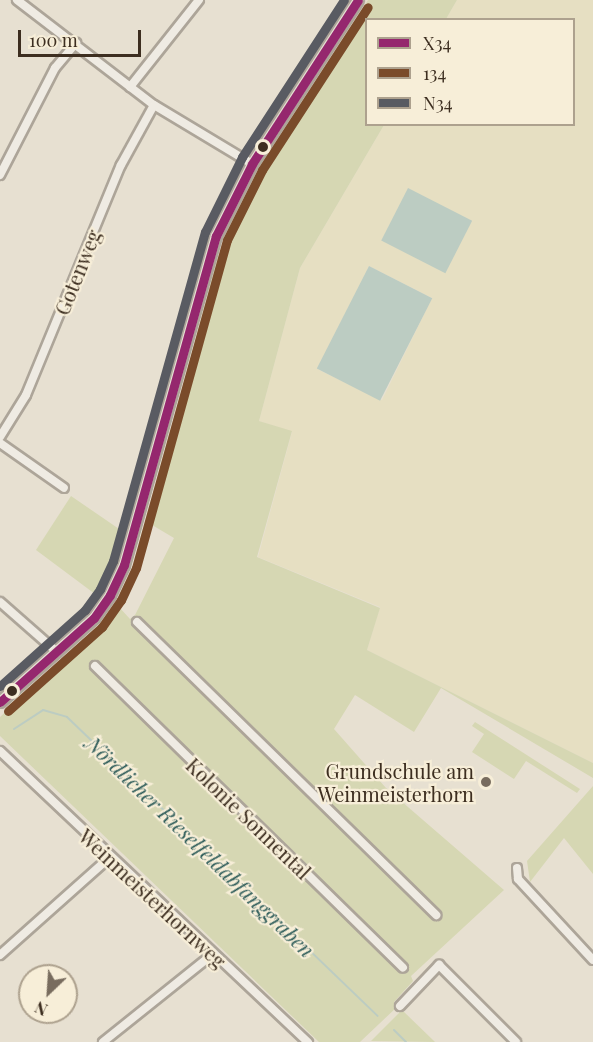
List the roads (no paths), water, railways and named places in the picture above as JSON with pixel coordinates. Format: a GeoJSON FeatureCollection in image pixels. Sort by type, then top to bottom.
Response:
{"type":"FeatureCollection","features":[{"type":"Feature","properties":{"kind":"main road"},"geometry":{"type":"LineString","coordinates":[[0,702],[57,652],[102,608],[124,565],[216,236],[252,164],[358,0]]}},
{"type":"Feature","properties":{"kind":"street"},"geometry":{"type":"LineString","coordinates":[[130,87],[199,0]]}},
{"type":"Feature","properties":{"kind":"street"},"geometry":{"type":"LineString","coordinates":[[21,1],[154,105],[252,164]]}},
{"type":"Feature","properties":{"kind":"street"},"geometry":{"type":"LineString","coordinates":[[0,175],[55,68],[76,43]]}},
{"type":"Feature","properties":{"kind":"street","name":"Gotenweg"},"geometry":{"type":"LineString","coordinates":[[0,438],[26,395],[121,165],[154,105]]}},
{"type":"Feature","properties":{"kind":"street"},"geometry":{"type":"LineString","coordinates":[[0,443],[64,488]]}},
{"type":"Feature","properties":{"kind":"street"},"geometry":{"type":"LineString","coordinates":[[0,602],[57,652]]}},
{"type":"Feature","properties":{"kind":"street"},"geometry":{"type":"LineString","coordinates":[[137,622],[436,915]]}},
{"type":"Feature","properties":{"kind":"street","name":"Kolonie Sonnental"},"geometry":{"type":"LineString","coordinates":[[95,666],[403,968]]}},
{"type":"Feature","properties":{"kind":"street","name":"Weinmeisterhornweg"},"geometry":{"type":"LineString","coordinates":[[0,752],[308,1042]]}},
{"type":"Feature","properties":{"kind":"street"},"geometry":{"type":"LineString","coordinates":[[0,955],[110,857]]}},
{"type":"Feature","properties":{"kind":"street"},"geometry":{"type":"LineString","coordinates":[[518,868],[518,879],[593,960]]}},
{"type":"Feature","properties":{"kind":"street"},"geometry":{"type":"LineString","coordinates":[[103,1042],[213,954]]}},
{"type":"Feature","properties":{"kind":"street"},"geometry":{"type":"LineString","coordinates":[[400,1006],[439,965],[516,1042]]}},
{"type":"Feature","properties":{"kind":"waterway","name":"Nördlicher Rieselfeldabfanggraben"},"geometry":{"type":"LineString","coordinates":[[14,729],[43,710],[67,717],[378,1016]]}},
{"type":"Feature","properties":{"kind":"waterway","name":"Nördlicher Rieselfeldabfanggraben"},"geometry":{"type":"LineString","coordinates":[[394,1030],[406,1042]]}},
{"type":"Feature","properties":{"kind":"place","name":"Grundschule am Weinmeisterhorn"},"geometry":{"type":"Point","coordinates":[486,782]}}]}
